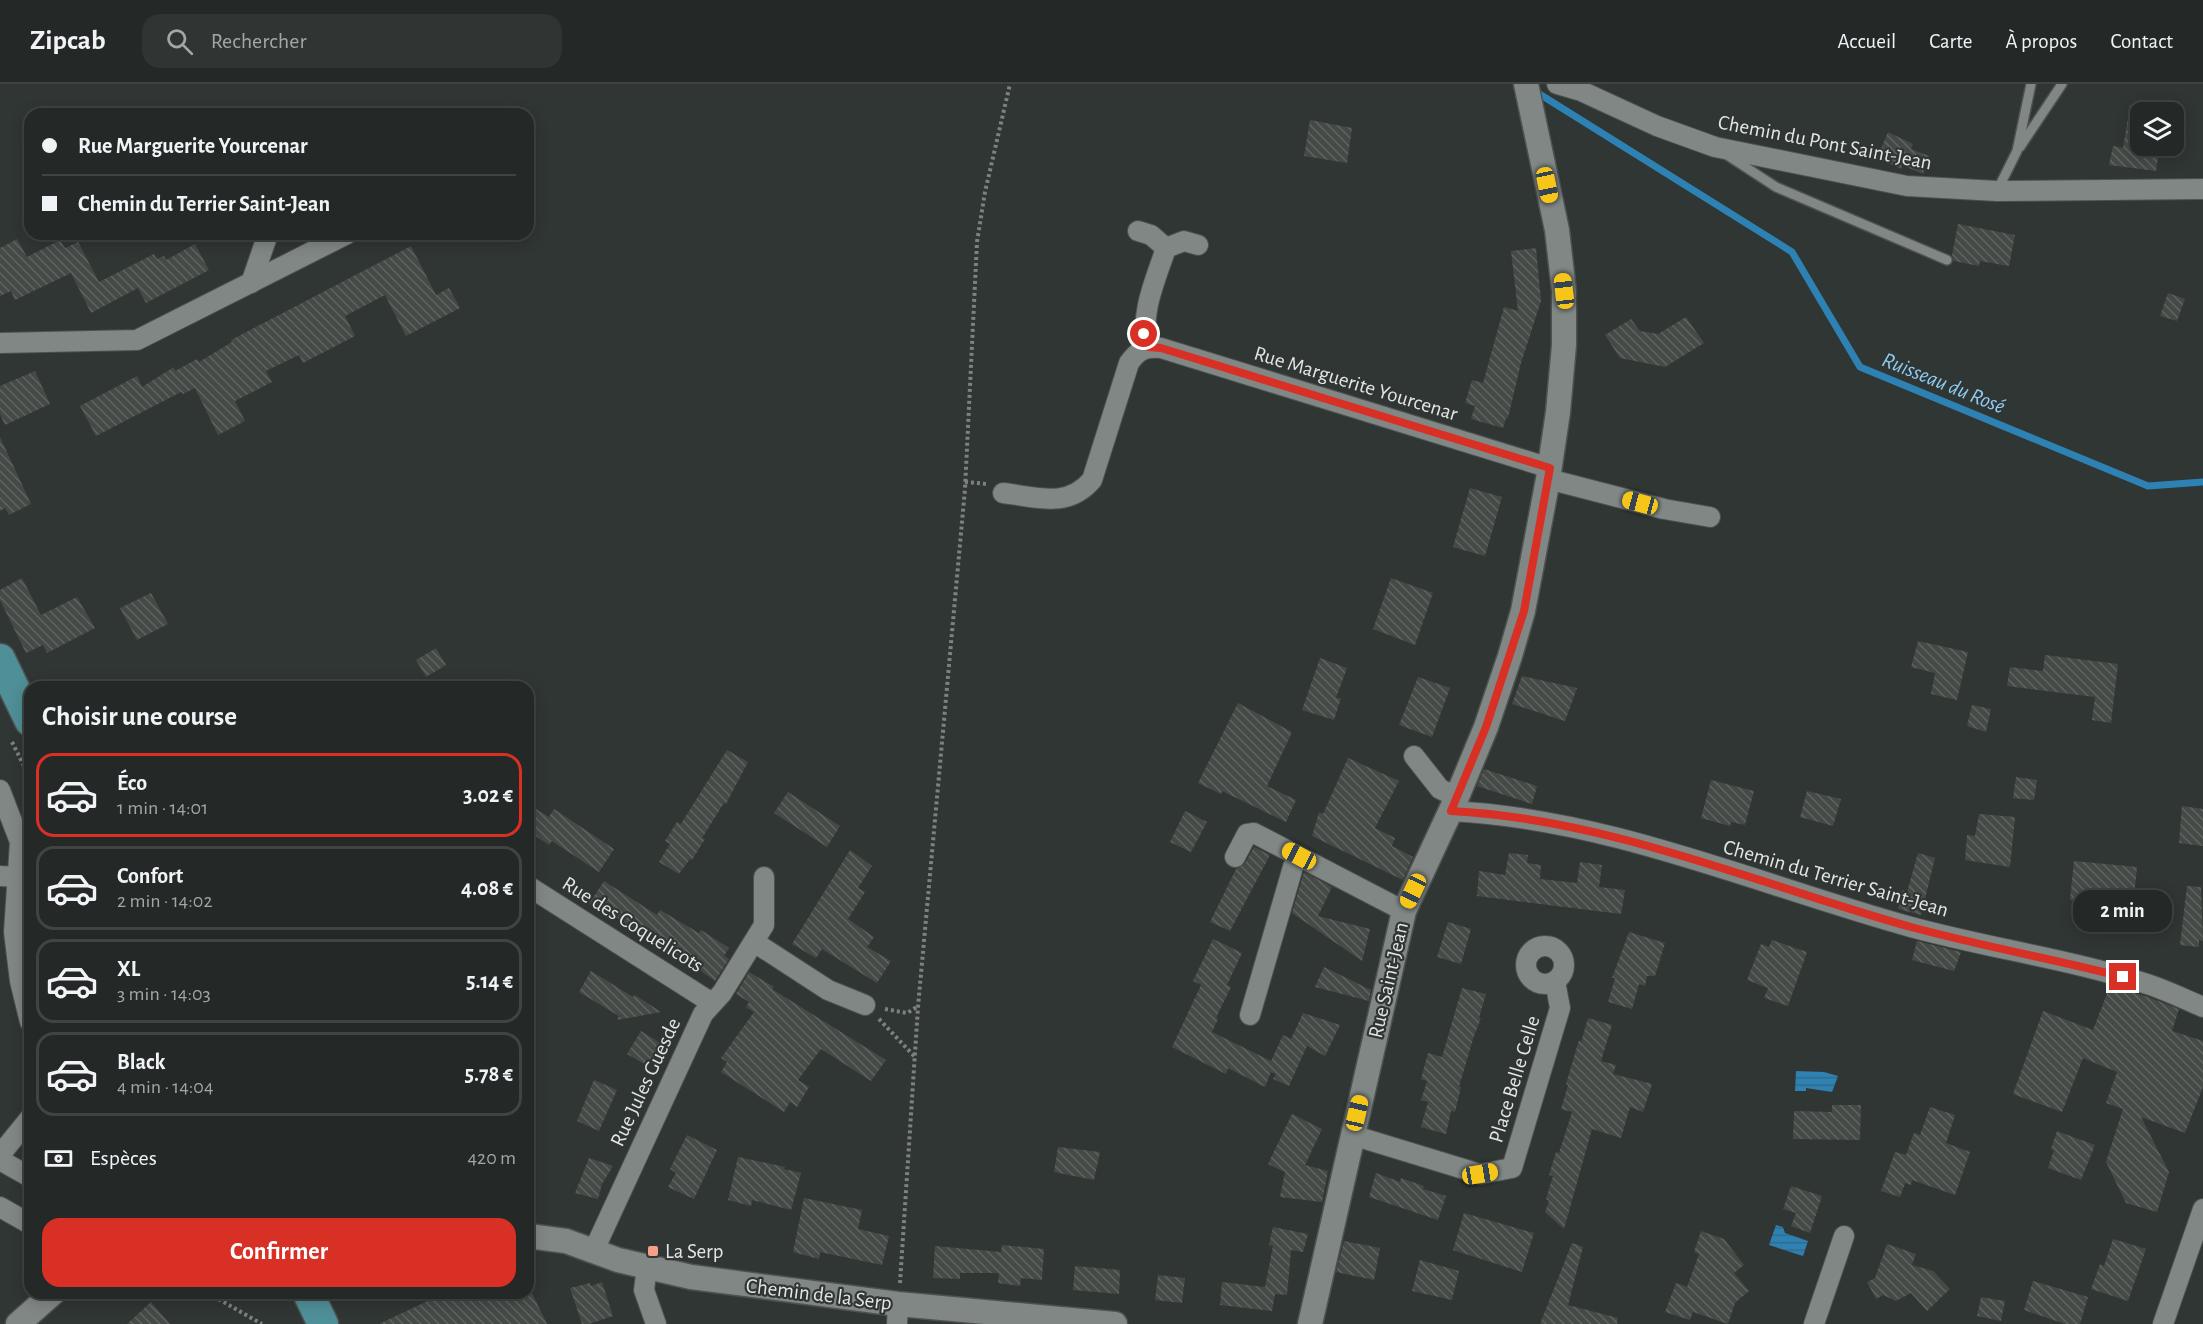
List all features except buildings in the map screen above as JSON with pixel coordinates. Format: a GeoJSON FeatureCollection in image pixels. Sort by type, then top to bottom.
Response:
{"type":"FeatureCollection","features":[{"type":"Feature","properties":{"kind":"main road"},"geometry":{"type":"LineString","coordinates":[[0,660],[20,729]]}},
{"type":"Feature","properties":{"kind":"main road"},"geometry":{"type":"LineString","coordinates":[[311,1299],[323,1324]]}},
{"type":"Feature","properties":{"kind":"street","name":"Chemin du Pont Saint-Jean"},"geometry":{"type":"LineString","coordinates":[[1557,84],[1581,91],[1657,126],[1715,147],[1907,186],[1997,191],[2203,189]]}},
{"type":"Feature","properties":{"kind":"street","name":"Rue Saint-Jean"},"geometry":{"type":"LineString","coordinates":[[1310,1324],[1404,911],[1454,804],[1486,727],[1524,611],[1549,473],[1558,412],[1564,345],[1564,291],[1557,230],[1527,92]]}},
{"type":"Feature","properties":{"kind":"street"},"geometry":{"type":"LineString","coordinates":[[1138,231],[1151,235],[1166,248]]}},
{"type":"Feature","properties":{"kind":"street"},"geometry":{"type":"LineString","coordinates":[[251,283],[266,240]]}},
{"type":"Feature","properties":{"kind":"street"},"geometry":{"type":"LineString","coordinates":[[0,343],[137,340],[336,240]]}},
{"type":"Feature","properties":{"kind":"street"},"geometry":{"type":"LineString","coordinates":[[1166,248],[1184,241],[1198,245]]}},
{"type":"Feature","properties":{"kind":"street"},"geometry":{"type":"LineString","coordinates":[[1003,493],[1057,499],[1071,497],[1083,490],[1092,480],[1129,363],[1137,352],[1148,347],[1144,334],[1145,315],[1166,248]]}},
{"type":"Feature","properties":{"kind":"street","name":"Rue Marguerite Yourcenar"},"geometry":{"type":"LineString","coordinates":[[1148,347],[1161,348],[1664,508],[1710,517]]}},
{"type":"Feature","properties":{"kind":"street"},"geometry":{"type":"LineString","coordinates":[[1414,756],[1434,783],[1454,804]]}},
{"type":"Feature","properties":{"kind":"street"},"geometry":{"type":"LineString","coordinates":[[0,790],[20,842],[9,877],[20,981],[24,997]]}},
{"type":"Feature","properties":{"kind":"street","name":"Chemin du Terrier Saint-Jean"},"geometry":{"type":"LineString","coordinates":[[1454,804],[1489,813],[1565,826],[1641,845],[1911,927],[2146,983],[2203,1007]]}},
{"type":"Feature","properties":{"kind":"street"},"geometry":{"type":"LineString","coordinates":[[1235,857],[1247,834],[1254,832],[1404,911]]}},
{"type":"Feature","properties":{"kind":"street"},"geometry":{"type":"LineString","coordinates":[[1250,1015],[1293,867],[1299,856]]}},
{"type":"Feature","properties":{"kind":"street","name":"Rue Jules Guesde"},"geometry":{"type":"LineString","coordinates":[[594,1250],[703,1014],[722,993],[764,925],[764,877]]}},
{"type":"Feature","properties":{"kind":"street","name":"Rue des Coquelicots"},"geometry":{"type":"LineString","coordinates":[[534,890],[712,1003]]}},
{"type":"Feature","properties":{"kind":"street"},"geometry":{"type":"LineString","coordinates":[[754,942],[828,990],[866,1005]]}},
{"type":"Feature","properties":{"kind":"street","name":"Place Belle Celle"},"geometry":{"type":"LineString","coordinates":[[1352,1135],[1480,1174],[1512,1168],[1560,1008],[1555,981]]}},
{"type":"Feature","properties":{"kind":"street"},"geometry":{"type":"LineString","coordinates":[[0,1155],[24,1125]]}},
{"type":"Feature","properties":{"kind":"street"},"geometry":{"type":"LineString","coordinates":[[0,1160],[24,1174]]}},
{"type":"Feature","properties":{"kind":"street"},"geometry":{"type":"LineString","coordinates":[[0,1207],[24,1221]]}},
{"type":"Feature","properties":{"kind":"street"},"geometry":{"type":"LineString","coordinates":[[2163,1324],[2203,1209]]}},
{"type":"Feature","properties":{"kind":"street"},"geometry":{"type":"LineString","coordinates":[[1814,1324],[1844,1236]]}},
{"type":"Feature","properties":{"kind":"street","name":"Chemin de la Serp"},"geometry":{"type":"LineString","coordinates":[[534,1237],[566,1240],[647,1267],[691,1277],[898,1314],[1115,1324]]}},
{"type":"Feature","properties":{"kind":"street"},"geometry":{"type":"LineString","coordinates":[[647,1267],[644,1290],[656,1324]]}},
{"type":"Feature","properties":{"kind":"street"},"geometry":{"type":"LineString","coordinates":[[18,1324],[46,1299]]}},
{"type":"Feature","properties":{"kind":"lane"},"geometry":{"type":"LineString","coordinates":[[2017,151],[2031,84]]}},
{"type":"Feature","properties":{"kind":"lane"},"geometry":{"type":"LineString","coordinates":[[1997,191],[2017,151],[2062,84]]}},
{"type":"Feature","properties":{"kind":"lane"},"geometry":{"type":"LineString","coordinates":[[1715,147],[1776,187],[1947,260]]}},
{"type":"Feature","properties":{"kind":"path"},"geometry":{"type":"LineString","coordinates":[[898,1314],[918,1007],[965,489],[977,242],[985,192],[1010,84]]}},
{"type":"Feature","properties":{"kind":"path"},"geometry":{"type":"LineString","coordinates":[[20,729],[24,749]]}},
{"type":"Feature","properties":{"kind":"path"},"geometry":{"type":"LineString","coordinates":[[866,1005],[907,1013],[918,1007]]}},
{"type":"Feature","properties":{"kind":"path"},"geometry":{"type":"LineString","coordinates":[[866,1005],[915,1058]]}},
{"type":"Feature","properties":{"kind":"path"},"geometry":{"type":"LineString","coordinates":[[218,1299],[262,1324]]}},
{"type":"Feature","properties":{"kind":"water"},"geometry":{"type":"Polygon","coordinates":[[[1796,1071],[1824,1072],[1838,1076],[1832,1092],[1806,1088],[1806,1091],[1795,1091],[1796,1071]]]}},
{"type":"Feature","properties":{"kind":"water"},"geometry":{"type":"Polygon","coordinates":[[[1776,1225],[1783,1227],[1785,1233],[1808,1241],[1803,1256],[1769,1245],[1776,1225]]]}},
{"type":"Feature","properties":{"kind":"waterway","name":"Ruisseau du Rosé"},"geometry":{"type":"LineString","coordinates":[[1533,90],[1792,252],[1860,367],[2148,486],[2203,482]]}},
{"type":"Feature","properties":{"kind":"place","name":"La Serp"},"geometry":{"type":"Point","coordinates":[653,1251]}},
{"type":"Feature","properties":{"kind":"route"},"geometry":{"type":"LineString","coordinates":[[1144,334],[1148,347],[1161,348],[1550,468],[1524,611],[1486,727],[1451,811],[1489,813],[1565,826],[1641,845],[1911,927],[2123,977]]}}]}
